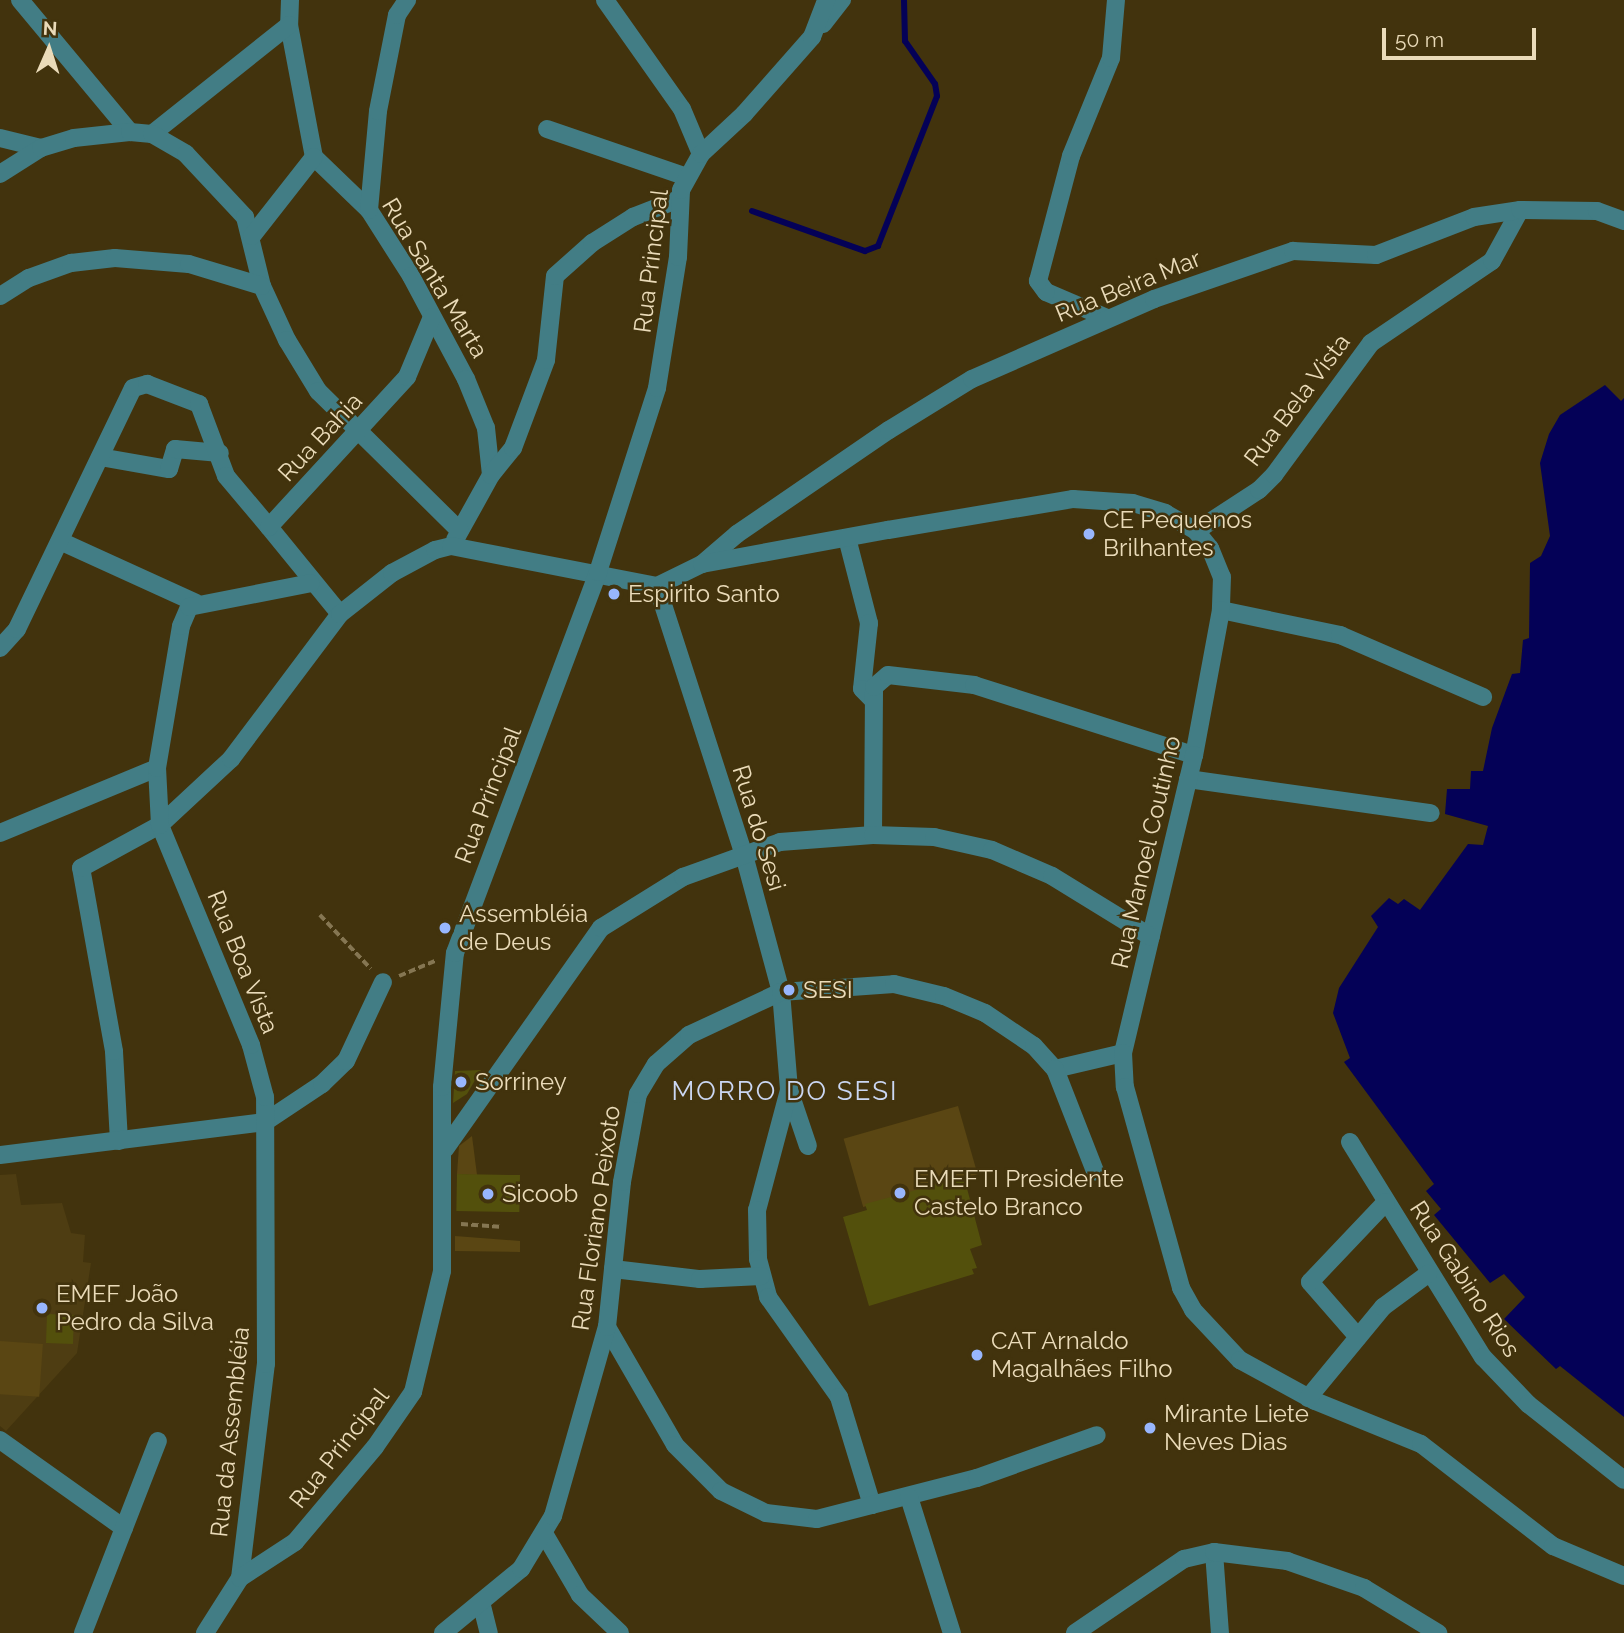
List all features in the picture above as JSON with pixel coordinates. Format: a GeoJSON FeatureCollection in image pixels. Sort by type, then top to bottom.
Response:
{"type":"FeatureCollection","features":[{"type":"Feature","properties":{"kind":"street"},"geometry":{"type":"LineString","coordinates":[[20,0],[130,132]]}},
{"type":"Feature","properties":{"kind":"street"},"geometry":{"type":"LineString","coordinates":[[252,236],[314,157],[289,25],[290,0]]}},
{"type":"Feature","properties":{"kind":"street"},"geometry":{"type":"LineString","coordinates":[[369,210],[378,111],[397,15],[407,0]]}},
{"type":"Feature","properties":{"kind":"street"},"geometry":{"type":"LineString","coordinates":[[605,0],[682,109],[701,154]]}},
{"type":"Feature","properties":{"kind":"street","name":"Rua Principal"},"geometry":{"type":"LineString","coordinates":[[205,1633],[240,1578],[295,1542],[375,1447],[413,1392],[442,1271],[445,1149],[442,1087],[456,953],[598,572],[665,351],[678,257],[679,200],[687,177],[701,154],[744,114],[813,37],[825,0]]}},
{"type":"Feature","properties":{"kind":"street"},"geometry":{"type":"LineString","coordinates":[[813,37],[842,0]]}},
{"type":"Feature","properties":{"kind":"street"},"geometry":{"type":"LineString","coordinates":[[1107,318],[1046,292],[1038,281],[1071,156],[1111,58],[1116,0]]}},
{"type":"Feature","properties":{"kind":"street"},"geometry":{"type":"LineString","coordinates":[[152,134],[289,25]]}},
{"type":"Feature","properties":{"kind":"street"},"geometry":{"type":"LineString","coordinates":[[547,129],[687,177]]}},
{"type":"Feature","properties":{"kind":"street"},"geometry":{"type":"LineString","coordinates":[[0,174],[41,148],[74,138],[130,132],[152,134],[186,154],[213,178],[245,217],[252,236],[262,286],[287,340],[318,391],[455,539],[657,586]]}},
{"type":"Feature","properties":{"kind":"street"},"geometry":{"type":"LineString","coordinates":[[0,138],[41,148]]}},
{"type":"Feature","properties":{"kind":"street","name":"Rua Santa Marta"},"geometry":{"type":"LineString","coordinates":[[314,157],[369,210],[432,317],[481,411],[491,444],[491,475]]}},
{"type":"Feature","properties":{"kind":"street"},"geometry":{"type":"LineString","coordinates":[[119,1141],[114,1051],[81,867],[160,825],[231,759],[340,614],[392,573],[455,539],[491,475],[513,448],[546,360],[549,295],[555,276],[565,263],[613,230],[679,200]]}},
{"type":"Feature","properties":{"kind":"street","name":"Rua Beira Mar"},"geometry":{"type":"LineString","coordinates":[[702,564],[835,467],[972,379],[1107,318],[1269,257],[1293,251],[1376,254],[1475,218],[1520,210],[1597,211],[1624,221]]}},
{"type":"Feature","properties":{"kind":"street","name":"Rua Bela Vista"},"geometry":{"type":"LineString","coordinates":[[1196,531],[1259,490],[1274,475],[1371,343],[1492,261],[1520,210]]}},
{"type":"Feature","properties":{"kind":"street"},"geometry":{"type":"LineString","coordinates":[[0,296],[29,278],[71,263],[115,258],[189,264],[262,286]]}},
{"type":"Feature","properties":{"kind":"street","name":"Rua Bahia"},"geometry":{"type":"LineString","coordinates":[[269,527],[358,435],[407,377],[432,317]]}},
{"type":"Feature","properties":{"kind":"street"},"geometry":{"type":"LineString","coordinates":[[0,648],[18,629],[133,388],[147,384],[199,404],[220,453],[226,476],[340,614]]}},
{"type":"Feature","properties":{"kind":"street"},"geometry":{"type":"LineString","coordinates":[[100,457],[170,470],[175,449],[220,453]]}},
{"type":"Feature","properties":{"kind":"street","name":"Rua Manoel Coutinho"},"geometry":{"type":"LineString","coordinates":[[657,586],[702,564],[1099,498],[1165,513],[1196,531],[1210,548],[1222,577],[1221,610],[1194,755],[1123,1053],[1125,1087],[1181,1288],[1193,1310],[1240,1360],[1308,1398],[1420,1444],[1553,1546],[1624,1576]]}},
{"type":"Feature","properties":{"kind":"street"},"geometry":{"type":"LineString","coordinates":[[847,538],[869,624],[862,689],[873,701]]}},
{"type":"Feature","properties":{"kind":"street"},"geometry":{"type":"LineString","coordinates":[[60,541],[196,603],[312,583]]}},
{"type":"Feature","properties":{"kind":"street","name":"Rua do Sesi"},"geometry":{"type":"LineString","coordinates":[[657,586],[744,855],[781,992],[789,1090],[808,1146]]}},
{"type":"Feature","properties":{"kind":"street"},"geometry":{"type":"LineString","coordinates":[[160,825],[158,768],[181,626],[184,615],[196,603]]}},
{"type":"Feature","properties":{"kind":"street"},"geometry":{"type":"LineString","coordinates":[[1221,610],[1340,635],[1483,698]]}},
{"type":"Feature","properties":{"kind":"street"},"geometry":{"type":"LineString","coordinates":[[873,835],[874,687],[888,674],[974,685],[1194,755]]}},
{"type":"Feature","properties":{"kind":"street"},"geometry":{"type":"LineString","coordinates":[[0,832],[158,768]]}},
{"type":"Feature","properties":{"kind":"street"},"geometry":{"type":"LineString","coordinates":[[1188,779],[1431,813]]}},
{"type":"Feature","properties":{"kind":"street","name":"Rua Boa Vista"},"geometry":{"type":"LineString","coordinates":[[160,825],[251,1045],[265,1097],[265,1122]]}},
{"type":"Feature","properties":{"kind":"street"},"geometry":{"type":"LineString","coordinates":[[445,1149],[601,928],[683,877],[780,842],[873,835],[934,838],[992,850],[1052,876],[1151,937]]}},
{"type":"Feature","properties":{"kind":"street"},"geometry":{"type":"LineString","coordinates":[[0,1155],[265,1122],[322,1084],[346,1062],[383,982]]}},
{"type":"Feature","properties":{"kind":"street","name":"Rua Floriano Peixoto"},"geometry":{"type":"LineString","coordinates":[[443,1633],[521,1569],[545,1535],[607,1327],[638,1094],[656,1064],[689,1035],[781,992],[894,984],[944,996],[985,1013],[1034,1046],[1055,1069],[1095,1171]]}},
{"type":"Feature","properties":{"kind":"street"},"geometry":{"type":"LineString","coordinates":[[1055,1069],[1123,1053]]}},
{"type":"Feature","properties":{"kind":"street","name":"Rua do Sesi"},"geometry":{"type":"LineString","coordinates":[[789,1090],[757,1210],[761,1276],[768,1297],[839,1397],[872,1506]]}},
{"type":"Feature","properties":{"kind":"street","name":"Rua da Assembléia"},"geometry":{"type":"LineString","coordinates":[[240,1578],[266,1364],[265,1122]]}},
{"type":"Feature","properties":{"kind":"street","name":"Rua Gabino Rios"},"geometry":{"type":"LineString","coordinates":[[1350,1142],[1428,1274],[1483,1357],[1505,1381],[1624,1480]]}},
{"type":"Feature","properties":{"kind":"street"},"geometry":{"type":"LineString","coordinates":[[1358,1337],[1310,1283],[1386,1202]]}},
{"type":"Feature","properties":{"kind":"street"},"geometry":{"type":"LineString","coordinates":[[613,1269],[699,1279],[761,1276]]}},
{"type":"Feature","properties":{"kind":"street"},"geometry":{"type":"LineString","coordinates":[[1308,1398],[1383,1307],[1428,1274]]}},
{"type":"Feature","properties":{"kind":"street"},"geometry":{"type":"LineString","coordinates":[[607,1327],[675,1445],[721,1491],[766,1513],[817,1519],[909,1497],[1097,1435]]}},
{"type":"Feature","properties":{"kind":"street"},"geometry":{"type":"LineString","coordinates":[[0,1440],[124,1528]]}},
{"type":"Feature","properties":{"kind":"street"},"geometry":{"type":"LineString","coordinates":[[83,1633],[158,1441]]}},
{"type":"Feature","properties":{"kind":"street"},"geometry":{"type":"LineString","coordinates":[[909,1497],[952,1633]]}},
{"type":"Feature","properties":{"kind":"street"},"geometry":{"type":"LineString","coordinates":[[545,1535],[580,1595],[620,1633]]}},
{"type":"Feature","properties":{"kind":"street"},"geometry":{"type":"LineString","coordinates":[[1075,1633],[1184,1559],[1214,1552],[1287,1561],[1363,1588],[1438,1633]]}},
{"type":"Feature","properties":{"kind":"street"},"geometry":{"type":"LineString","coordinates":[[1214,1552],[1220,1633]]}},
{"type":"Feature","properties":{"kind":"street"},"geometry":{"type":"LineString","coordinates":[[481,1602],[489,1633]]}},
{"type":"Feature","properties":{"kind":"path"},"geometry":{"type":"LineString","coordinates":[[320,915],[383,982],[456,953]]}},
{"type":"Feature","properties":{"kind":"path"},"geometry":{"type":"LineString","coordinates":[[456,1224],[503,1227]]}},
{"type":"Feature","properties":{"kind":"shaded area"},"geometry":{"type":"Polygon","coordinates":[[[1605,385],[1621,401],[1624,398],[1624,1417],[1560,1366],[1556,1369],[1504,1319],[1525,1297],[1504,1274],[1490,1283],[1434,1215],[1441,1209],[1426,1191],[1434,1184],[1344,1062],[1350,1058],[1333,1013],[1339,988],[1378,927],[1371,916],[1389,898],[1398,904],[1404,899],[1420,910],[1468,844],[1483,845],[1488,826],[1445,814],[1447,789],[1470,789],[1471,771],[1483,771],[1492,728],[1512,674],[1520,673],[1523,640],[1529,638],[1530,563],[1541,556],[1550,536],[1540,463],[1549,434],[1560,415],[1605,385]]]}},
{"type":"Feature","properties":{"kind":"shaded area"},"geometry":{"type":"Polygon","coordinates":[[[958,1106],[978,1174],[863,1207],[844,1139],[958,1106]]]}},
{"type":"Feature","properties":{"kind":"shaded area"},"geometry":{"type":"Polygon","coordinates":[[[472,1136],[477,1175],[457,1174],[459,1146],[472,1136]]]}},
{"type":"Feature","properties":{"kind":"shaded area","name":"EMEF João Pedro da Silva"},"geometry":{"type":"Polygon","coordinates":[[[16,1174],[21,1205],[62,1203],[71,1233],[85,1235],[83,1262],[91,1263],[77,1353],[6,1431],[0,1426],[0,1175],[16,1174]]]}},
{"type":"Feature","properties":{"kind":"shaded area"},"geometry":{"type":"Polygon","coordinates":[[[455,1236],[520,1241],[520,1252],[455,1251],[455,1236]]]}},
{"type":"Feature","properties":{"kind":"shaded area"},"geometry":{"type":"Polygon","coordinates":[[[0,1341],[43,1344],[39,1397],[0,1394],[0,1341]]]}},
{"type":"Feature","properties":{"kind":"building","name":"Sorriney"},"geometry":{"type":"Polygon","coordinates":[[[481,1070],[467,1094],[453,1103],[455,1071],[481,1070]]]}},
{"type":"Feature","properties":{"kind":"building"},"geometry":{"type":"Polygon","coordinates":[[[457,1174],[520,1175],[519,1212],[456,1211],[457,1174]]]}},
{"type":"Feature","properties":{"kind":"building"},"geometry":{"type":"Polygon","coordinates":[[[964,1177],[982,1245],[970,1249],[977,1268],[972,1269],[974,1274],[869,1306],[843,1217],[867,1210],[865,1204],[964,1177]]]}},
{"type":"Feature","properties":{"kind":"building"},"geometry":{"type":"Polygon","coordinates":[[[47,1314],[74,1315],[73,1344],[46,1343],[47,1314]]]}},
{"type":"Feature","properties":{"kind":"waterway"},"geometry":{"type":"LineString","coordinates":[[752,211],[865,251],[878,246],[937,96],[935,84],[905,41],[904,0]]}},
{"type":"Feature","properties":{"kind":"place","name":"CE Pequenos Brilhantes"},"geometry":{"type":"Point","coordinates":[1089,534]}},
{"type":"Feature","properties":{"kind":"place","name":"Espirito Santo"},"geometry":{"type":"Point","coordinates":[614,594]}},
{"type":"Feature","properties":{"kind":"place","name":"Assembléia de Deus"},"geometry":{"type":"Point","coordinates":[445,928]}},
{"type":"Feature","properties":{"kind":"place","name":"SESI"},"geometry":{"type":"Point","coordinates":[789,990]}},
{"type":"Feature","properties":{"kind":"place","name":"Sorriney"},"geometry":{"type":"Point","coordinates":[461,1082]}},
{"type":"Feature","properties":{"kind":"place","name":"EMEFTI Presidente Castelo Branco"},"geometry":{"type":"Point","coordinates":[900,1193]}},
{"type":"Feature","properties":{"kind":"place","name":"Sicoob"},"geometry":{"type":"Point","coordinates":[488,1194]}},
{"type":"Feature","properties":{"kind":"place","name":"EMEF João Pedro da Silva"},"geometry":{"type":"Point","coordinates":[42,1308]}},
{"type":"Feature","properties":{"kind":"place","name":"CAT Arnaldo Magalhães Filho"},"geometry":{"type":"Point","coordinates":[977,1355]}},
{"type":"Feature","properties":{"kind":"place","name":"Mirante Liete Neves Dias"},"geometry":{"type":"Point","coordinates":[1150,1428]}},
{"type":"Feature","properties":{"kind":"district","name":"MORRO DO SESI"},"geometry":{"type":"Point","coordinates":[785,1092]}}]}
